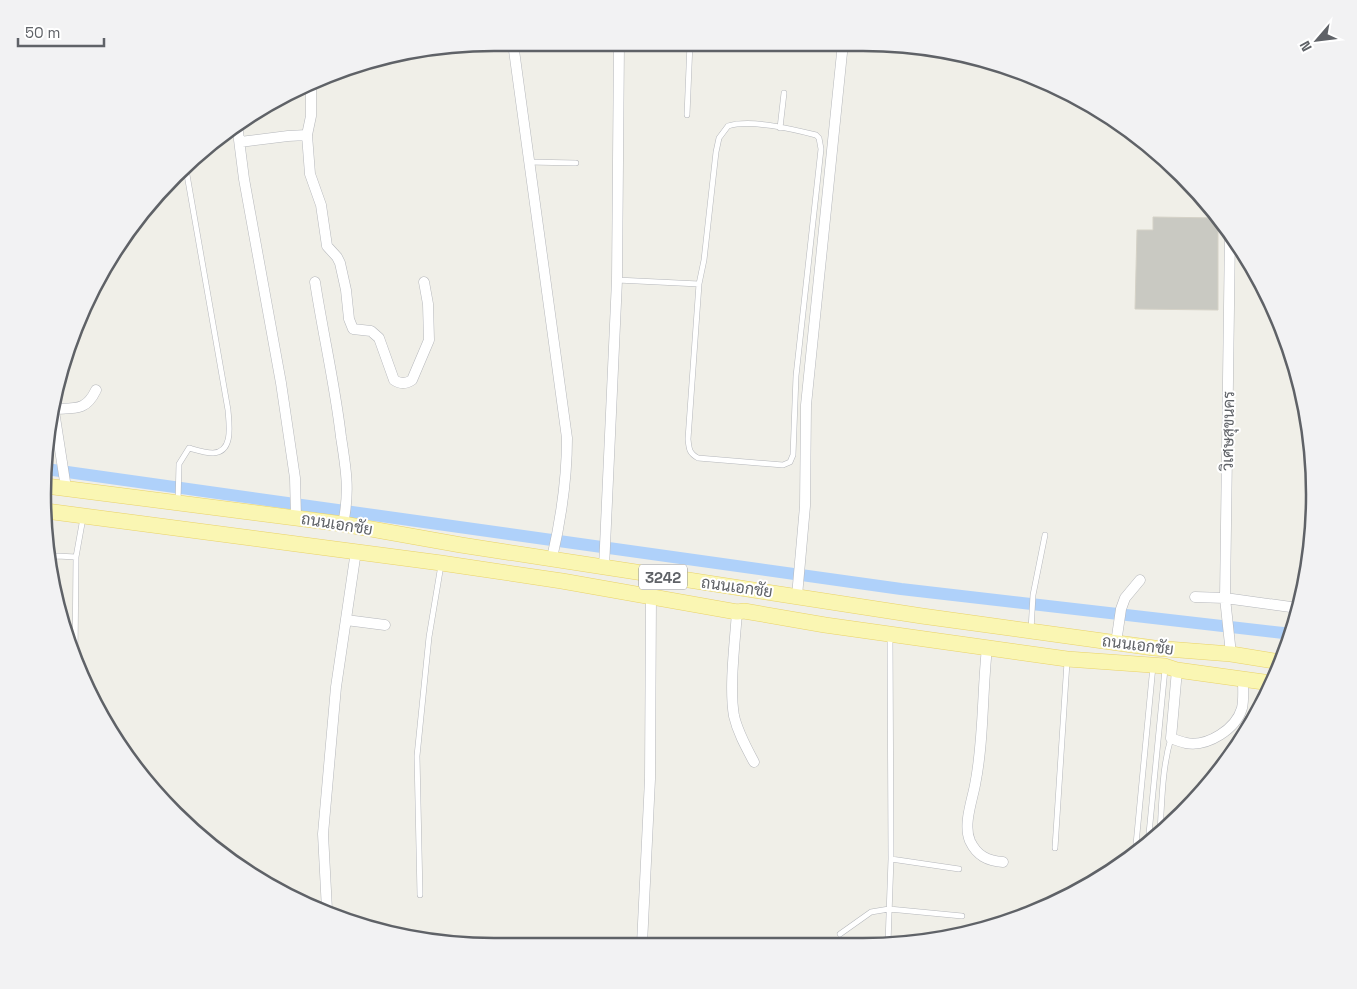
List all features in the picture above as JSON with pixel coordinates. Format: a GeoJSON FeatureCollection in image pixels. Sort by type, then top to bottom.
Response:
{"type":"FeatureCollection","features":[{"type":"Feature","properties":{"kind":"main road","name":"ถนนเอกชัย"},"geometry":{"type":"LineString","coordinates":[[51,485],[65,482],[296,517],[344,516],[461,546],[552,558],[604,568],[798,590],[1031,631],[1116,643],[1154,648],[1230,648],[1273,660]]}},
{"type":"Feature","properties":{"kind":"main road","name":"ถนนเอกชัย"},"geometry":{"type":"LineString","coordinates":[[52,512],[442,563],[651,596],[737,612],[744,611],[890,635],[1067,659],[1165,668],[1264,682]]}},
{"type":"Feature","properties":{"kind":"street"},"geometry":{"type":"LineString","coordinates":[[514,51],[567,438],[567,462],[552,558]]}},
{"type":"Feature","properties":{"kind":"street"},"geometry":{"type":"LineString","coordinates":[[604,568],[618,280],[619,51]]}},
{"type":"Feature","properties":{"kind":"street"},"geometry":{"type":"LineString","coordinates":[[798,590],[805,506],[806,405],[842,51]]}},
{"type":"Feature","properties":{"kind":"street"},"geometry":{"type":"LineString","coordinates":[[311,91],[311,116],[308,135],[310,174],[321,205],[328,246],[340,263],[346,290],[348,318],[351,326],[357,331],[371,331],[379,338],[394,380],[399,383],[407,383],[412,380],[428,340],[428,304],[424,282]]}},
{"type":"Feature","properties":{"kind":"street"},"geometry":{"type":"LineString","coordinates":[[239,133],[244,178],[281,383],[295,478],[296,517]]}},
{"type":"Feature","properties":{"kind":"street"},"geometry":{"type":"LineString","coordinates":[[240,142],[308,135]]}},
{"type":"Feature","properties":{"kind":"street","name":"วิเศษสุขนคร"},"geometry":{"type":"LineString","coordinates":[[1230,246],[1226,598],[1230,648]]}},
{"type":"Feature","properties":{"kind":"street"},"geometry":{"type":"LineString","coordinates":[[315,282],[337,402],[348,486],[344,516]]}},
{"type":"Feature","properties":{"kind":"street"},"geometry":{"type":"LineString","coordinates":[[60,409],[83,407],[91,400],[96,390]]}},
{"type":"Feature","properties":{"kind":"street"},"geometry":{"type":"LineString","coordinates":[[56,433],[62,456],[65,482]]}},
{"type":"Feature","properties":{"kind":"street"},"geometry":{"type":"LineString","coordinates":[[327,905],[323,834],[336,687],[356,552]]}},
{"type":"Feature","properties":{"kind":"street"},"geometry":{"type":"LineString","coordinates":[[1116,643],[1117,625],[1125,598],[1140,580]]}},
{"type":"Feature","properties":{"kind":"street"},"geometry":{"type":"LineString","coordinates":[[642,938],[650,779],[651,596]]}},
{"type":"Feature","properties":{"kind":"street"},"geometry":{"type":"LineString","coordinates":[[1195,597],[1226,598],[1291,607]]}},
{"type":"Feature","properties":{"kind":"street"},"geometry":{"type":"LineString","coordinates":[[737,612],[733,693],[734,716],[740,734],[754,762]]}},
{"type":"Feature","properties":{"kind":"street"},"geometry":{"type":"LineString","coordinates":[[346,620],[385,625]]}},
{"type":"Feature","properties":{"kind":"street"},"geometry":{"type":"LineString","coordinates":[[987,648],[976,783],[968,823],[969,840],[978,852],[990,861],[1003,862]]}},
{"type":"Feature","properties":{"kind":"street"},"geometry":{"type":"LineString","coordinates":[[1165,668],[1171,738],[1187,744],[1216,737],[1231,725],[1243,706],[1243,680]]}},
{"type":"Feature","properties":{"kind":"lane"},"geometry":{"type":"LineString","coordinates":[[686,115],[690,51]]}},
{"type":"Feature","properties":{"kind":"lane"},"geometry":{"type":"LineString","coordinates":[[780,128],[784,93]]}},
{"type":"Feature","properties":{"kind":"lane"},"geometry":{"type":"LineString","coordinates":[[741,124],[780,128],[816,135],[819,138],[821,149],[796,376],[793,455],[790,462],[783,465],[698,458],[691,454],[688,439],[699,284],[704,260],[716,152],[724,129],[741,124]]}},
{"type":"Feature","properties":{"kind":"lane"},"geometry":{"type":"LineString","coordinates":[[529,162],[576,163]]}},
{"type":"Feature","properties":{"kind":"lane"},"geometry":{"type":"LineString","coordinates":[[178,499],[179,464],[189,448],[214,453],[223,448],[227,443],[230,431],[228,410],[187,175]]}},
{"type":"Feature","properties":{"kind":"lane"},"geometry":{"type":"LineString","coordinates":[[618,280],[699,284]]}},
{"type":"Feature","properties":{"kind":"lane"},"geometry":{"type":"LineString","coordinates":[[75,638],[76,557],[83,515]]}},
{"type":"Feature","properties":{"kind":"lane"},"geometry":{"type":"LineString","coordinates":[[1031,631],[1033,594],[1045,536]]}},
{"type":"Feature","properties":{"kind":"lane"},"geometry":{"type":"LineString","coordinates":[[56,556],[76,557]]}},
{"type":"Feature","properties":{"kind":"lane"},"geometry":{"type":"LineString","coordinates":[[420,896],[417,756],[429,637],[442,563]]}},
{"type":"Feature","properties":{"kind":"lane"},"geometry":{"type":"LineString","coordinates":[[888,937],[891,859],[890,635]]}},
{"type":"Feature","properties":{"kind":"lane"},"geometry":{"type":"LineString","coordinates":[[1055,848],[1067,659]]}},
{"type":"Feature","properties":{"kind":"lane"},"geometry":{"type":"LineString","coordinates":[[1149,833],[1165,668]]}},
{"type":"Feature","properties":{"kind":"lane"},"geometry":{"type":"LineString","coordinates":[[1137,842],[1165,668]]}},
{"type":"Feature","properties":{"kind":"lane"},"geometry":{"type":"LineString","coordinates":[[1161,823],[1163,784],[1171,738]]}},
{"type":"Feature","properties":{"kind":"lane"},"geometry":{"type":"LineString","coordinates":[[891,859],[959,869]]}},
{"type":"Feature","properties":{"kind":"lane"},"geometry":{"type":"LineString","coordinates":[[840,934],[871,912],[889,909],[962,916]]}},
{"type":"Feature","properties":{"kind":"building"},"geometry":{"type":"Polygon","coordinates":[[[1153,217],[1208,218],[1218,230],[1218,310],[1135,309],[1137,230],[1153,230],[1153,217]]]}},
{"type":"Feature","properties":{"kind":"waterway"},"geometry":{"type":"LineString","coordinates":[[52,470],[901,589],[1283,633]]}}]}
